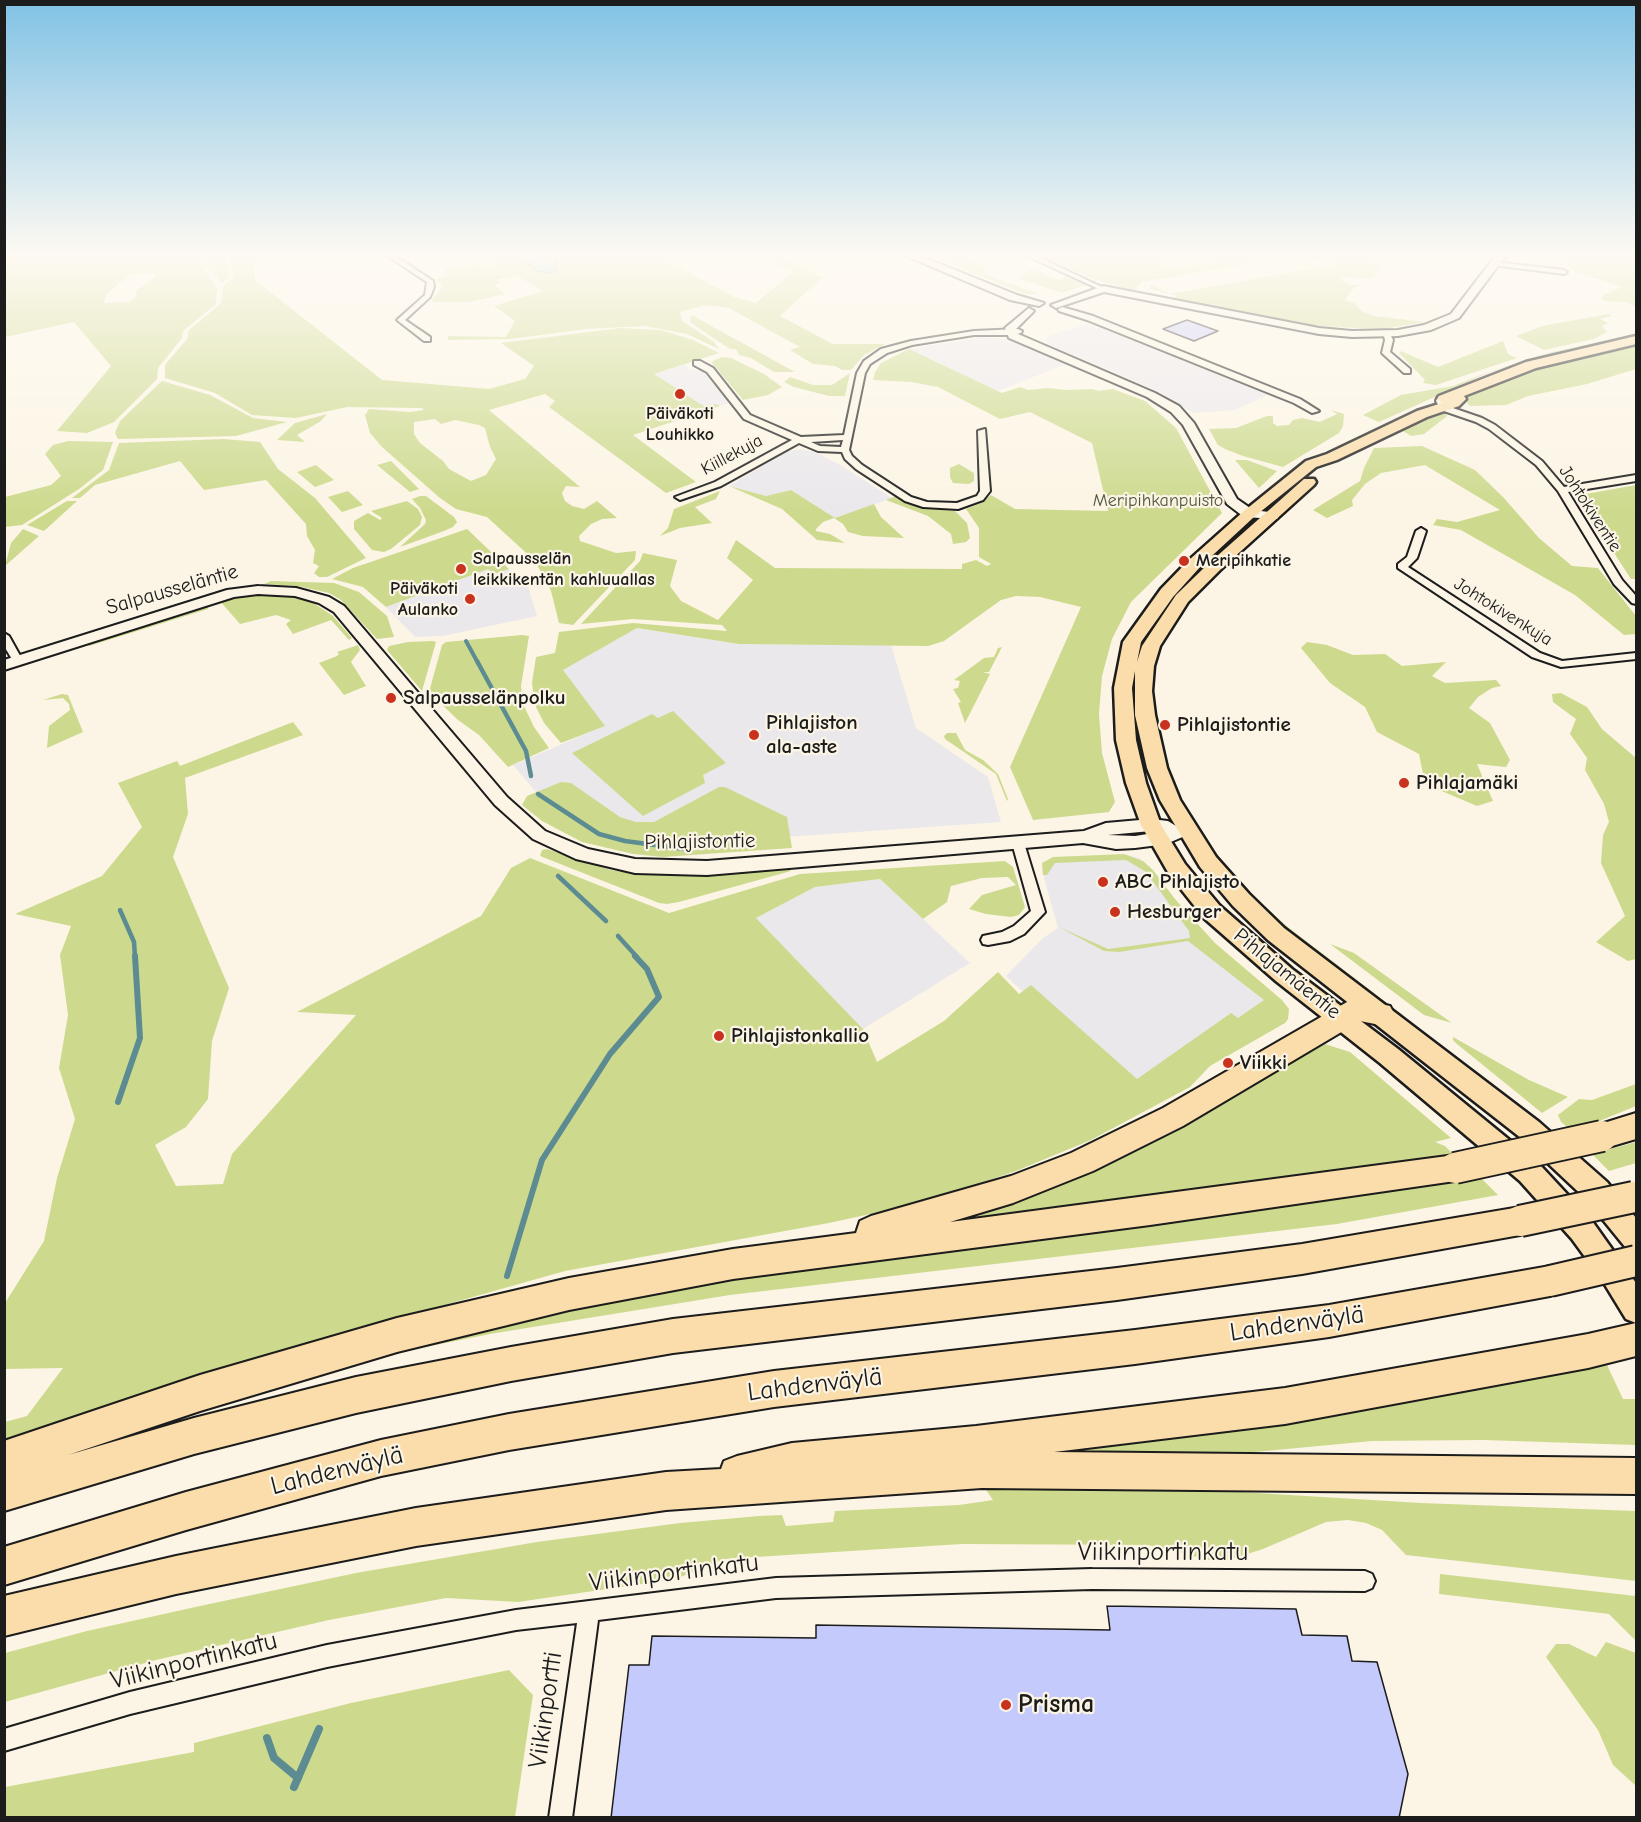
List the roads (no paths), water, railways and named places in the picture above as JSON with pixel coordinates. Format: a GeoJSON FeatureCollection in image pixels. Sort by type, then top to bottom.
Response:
{"type":"FeatureCollection","features":[{"type":"Feature","properties":{"kind":"highway"},"geometry":{"type":"LineString","coordinates":[[4,1459],[200,1394],[398,1335],[569,1294],[733,1264],[890,1227],[1013,1189],[1082,1162],[1173,1117],[1357,1010],[1380,1014]]}},
{"type":"Feature","properties":{"kind":"highway"},"geometry":{"type":"LineString","coordinates":[[733,1264],[1150,1211],[1455,1168],[1602,1136],[1636,1126]]}},
{"type":"Feature","properties":{"kind":"highway"},"geometry":{"type":"LineString","coordinates":[[4,1493],[205,1433],[356,1395],[522,1362],[673,1336],[1118,1284],[1302,1259],[1520,1221],[1635,1197]]}},
{"type":"Feature","properties":{"kind":"highway","name":"Lahdenväylä"},"geometry":{"type":"LineString","coordinates":[[4,1566],[186,1511],[369,1461],[509,1432],[774,1389],[1135,1347],[1329,1321],[1550,1281],[1636,1262]]}},
{"type":"Feature","properties":{"kind":"highway"},"geometry":{"type":"LineString","coordinates":[[666,1491],[792,1461],[976,1444],[1285,1406],[1588,1351],[1636,1340]]}},
{"type":"Feature","properties":{"kind":"highway"},"geometry":{"type":"LineString","coordinates":[[4,1616],[176,1575],[416,1527],[666,1491],[982,1470],[1636,1476]]}},
{"type":"Feature","properties":{"kind":"main road","name":"Pihlajamäentie"},"geometry":{"type":"LineString","coordinates":[[1636,340],[1531,365],[1332,457],[1311,464],[1260,512],[1196,563],[1167,593],[1132,642],[1123,688],[1126,740],[1136,783],[1155,832],[1177,869],[1212,912],[1261,956],[1473,1124],[1530,1173],[1582,1230],[1614,1273],[1636,1309]]}},
{"type":"Feature","properties":{"kind":"main road","name":"Pihlajamäentie"},"geometry":{"type":"LineString","coordinates":[[1260,512],[1214,567],[1182,599],[1151,646],[1144,666],[1145,715],[1157,768],[1186,829],[1234,893],[1276,934],[1530,1130],[1598,1191],[1636,1239]]}},
{"type":"Feature","properties":{"kind":"street"},"geometry":{"type":"LineString","coordinates":[[935,340],[894,347],[867,363],[861,373],[857,398],[846,436],[845,450],[848,457],[859,467],[908,499],[926,505],[958,506],[980,498],[985,491],[982,430]]}},
{"type":"Feature","properties":{"kind":"street"},"geometry":{"type":"LineString","coordinates":[[1027,340],[1036,346],[1151,395],[1175,409],[1188,423],[1232,501],[1260,512]]}},
{"type":"Feature","properties":{"kind":"street"},"geometry":{"type":"LineString","coordinates":[[1142,340],[1297,401],[1315,411]]}},
{"type":"Feature","properties":{"kind":"street"},"geometry":{"type":"LineString","coordinates":[[1389,340],[1386,353],[1407,371]]}},
{"type":"Feature","properties":{"kind":"street"},"geometry":{"type":"LineString","coordinates":[[697,363],[710,370],[747,417],[818,448],[845,450]]}},
{"type":"Feature","properties":{"kind":"street","name":"Johtokiventie"},"geometry":{"type":"LineString","coordinates":[[1449,402],[1479,420],[1539,463],[1562,490],[1618,582],[1636,601]]}},
{"type":"Feature","properties":{"kind":"street"},"geometry":{"type":"LineString","coordinates":[[799,440],[846,436]]}},
{"type":"Feature","properties":{"kind":"street","name":"Kiillekuja"},"geometry":{"type":"LineString","coordinates":[[680,497],[717,484],[784,446],[799,440]]}},
{"type":"Feature","properties":{"kind":"street"},"geometry":{"type":"LineString","coordinates":[[1562,490],[1636,478]]}},
{"type":"Feature","properties":{"kind":"street","name":"Johtokivenkuja"},"geometry":{"type":"LineString","coordinates":[[1421,531],[1412,558],[1401,566],[1536,655],[1561,664],[1636,656]]}},
{"type":"Feature","properties":{"kind":"street","name":"Salpausseläntie"},"geometry":{"type":"LineString","coordinates":[[11,663],[232,592],[280,590],[312,595],[339,609],[501,801],[539,835]]}},
{"type":"Feature","properties":{"kind":"street"},"geometry":{"type":"LineString","coordinates":[[4,636],[11,663]]}},
{"type":"Feature","properties":{"kind":"street","name":"Pihlajistontie"},"geometry":{"type":"LineString","coordinates":[[539,835],[562,847],[635,866],[707,868],[1083,837],[1116,843],[1155,832],[1186,829]]}},
{"type":"Feature","properties":{"kind":"street"},"geometry":{"type":"LineString","coordinates":[[988,940],[1005,937],[1019,930],[1038,912],[1018,843]]}},
{"type":"Feature","properties":{"kind":"street","name":"Viikinportinkatu"},"geometry":{"type":"LineString","coordinates":[[4,1740],[130,1703],[327,1656],[516,1620],[776,1588],[1092,1579],[1365,1581]]}},
{"type":"Feature","properties":{"kind":"street","name":"Viikinportti"},"geometry":{"type":"LineString","coordinates":[[560,1818],[589,1610]]}},
{"type":"Feature","properties":{"kind":"waterway"},"geometry":{"type":"LineString","coordinates":[[466,641],[478,663]]}},
{"type":"Feature","properties":{"kind":"waterway"},"geometry":{"type":"LineString","coordinates":[[477,661],[526,751],[531,776]]}},
{"type":"Feature","properties":{"kind":"waterway"},"geometry":{"type":"LineString","coordinates":[[538,794],[599,834],[625,841],[685,849]]}},
{"type":"Feature","properties":{"kind":"waterway"},"geometry":{"type":"LineString","coordinates":[[558,876],[606,921]]}},
{"type":"Feature","properties":{"kind":"waterway"},"geometry":{"type":"LineString","coordinates":[[120,910],[134,942],[135,957]]}},
{"type":"Feature","properties":{"kind":"waterway"},"geometry":{"type":"LineString","coordinates":[[618,936],[637,957]]}},
{"type":"Feature","properties":{"kind":"waterway"},"geometry":{"type":"LineString","coordinates":[[118,1102],[140,1038],[135,956]]}},
{"type":"Feature","properties":{"kind":"waterway"},"geometry":{"type":"LineString","coordinates":[[507,1276],[542,1160],[610,1054],[659,997],[647,969],[635,956]]}},
{"type":"Feature","properties":{"kind":"waterway"},"geometry":{"type":"LineString","coordinates":[[298,1778],[319,1729]]}},
{"type":"Feature","properties":{"kind":"waterway"},"geometry":{"type":"LineString","coordinates":[[267,1738],[274,1758],[298,1778]]}},
{"type":"Feature","properties":{"kind":"waterway"},"geometry":{"type":"LineString","coordinates":[[294,1787],[298,1778]]}},
{"type":"Feature","properties":{"kind":"place","name":"Päiväkoti Louhikko"},"geometry":{"type":"Point","coordinates":[680,394]}},
{"type":"Feature","properties":{"kind":"place","name":"Meripihkatie"},"geometry":{"type":"Point","coordinates":[1184,561]}},
{"type":"Feature","properties":{"kind":"place","name":"Salpausselän leikkikentän kahluuallas"},"geometry":{"type":"Point","coordinates":[461,569]}},
{"type":"Feature","properties":{"kind":"place","name":"Päiväkoti Aulanko"},"geometry":{"type":"Point","coordinates":[470,599]}},
{"type":"Feature","properties":{"kind":"place","name":"Salpausselänpolku"},"geometry":{"type":"Point","coordinates":[391,698]}},
{"type":"Feature","properties":{"kind":"place","name":"Pihlajistontie"},"geometry":{"type":"Point","coordinates":[1165,725]}},
{"type":"Feature","properties":{"kind":"place","name":"Pihlajiston ala-aste"},"geometry":{"type":"Point","coordinates":[754,735]}},
{"type":"Feature","properties":{"kind":"place","name":"Pihlajamäki"},"geometry":{"type":"Point","coordinates":[1404,783]}},
{"type":"Feature","properties":{"kind":"place","name":"ABC Pihlajisto"},"geometry":{"type":"Point","coordinates":[1103,882]}},
{"type":"Feature","properties":{"kind":"place","name":"Hesburger"},"geometry":{"type":"Point","coordinates":[1115,912]}},
{"type":"Feature","properties":{"kind":"place","name":"Pihlajistonkallio"},"geometry":{"type":"Point","coordinates":[719,1036]}},
{"type":"Feature","properties":{"kind":"place","name":"Viikki"},"geometry":{"type":"Point","coordinates":[1228,1063]}},
{"type":"Feature","properties":{"kind":"place","name":"Prisma"},"geometry":{"type":"Point","coordinates":[1006,1705]}},
{"type":"Feature","properties":{"kind":"park label","name":"Meripihkanpuisto"},"geometry":{"type":"Point","coordinates":[1158,501]}}]}
